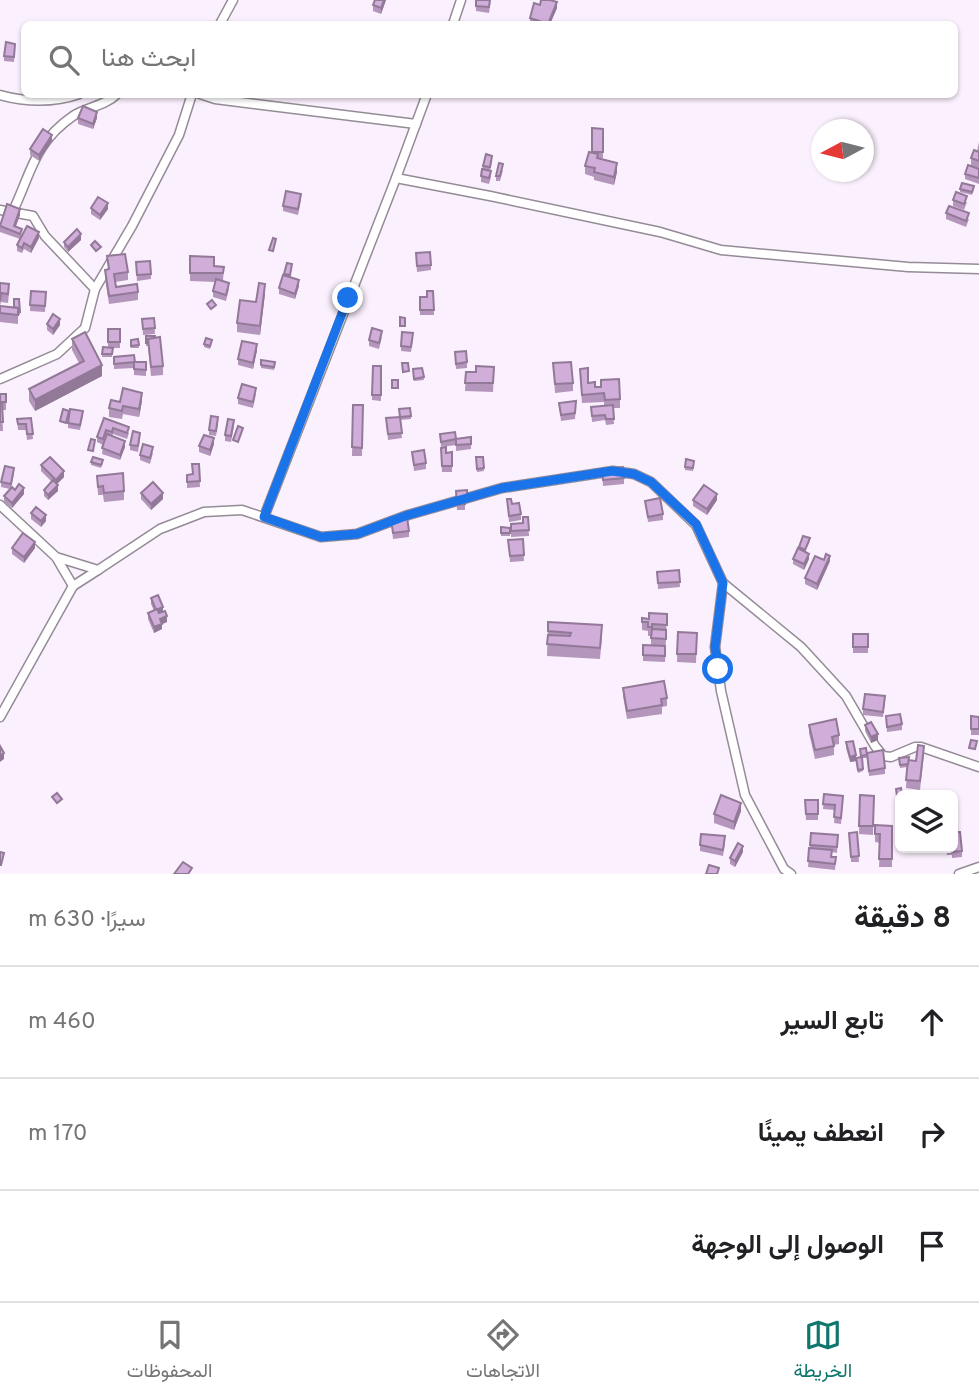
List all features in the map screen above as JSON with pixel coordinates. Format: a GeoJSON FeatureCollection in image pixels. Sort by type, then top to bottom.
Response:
{"type":"FeatureCollection","features":[{"type":"Feature","properties":{"kind":"street"},"geometry":{"type":"LineString","coordinates":[[222,21],[233,0]]}},
{"type":"Feature","properties":{"kind":"street"},"geometry":{"type":"LineString","coordinates":[[454,21],[461,0]]}},
{"type":"Feature","properties":{"kind":"street"},"geometry":{"type":"LineString","coordinates":[[0,95],[26,100],[68,98]]}},
{"type":"Feature","properties":{"kind":"street"},"geometry":{"type":"LineString","coordinates":[[13,211],[37,151],[50,134],[86,108],[113,98]]}},
{"type":"Feature","properties":{"kind":"street"},"geometry":{"type":"LineString","coordinates":[[0,379],[57,354],[85,328],[95,289],[132,226],[179,135],[191,98]]}},
{"type":"Feature","properties":{"kind":"street"},"geometry":{"type":"LineString","coordinates":[[219,98],[416,124]]}},
{"type":"Feature","properties":{"kind":"street"},"geometry":{"type":"LineString","coordinates":[[264,517],[426,98]]}},
{"type":"Feature","properties":{"kind":"street"},"geometry":{"type":"LineString","coordinates":[[396,178],[660,232],[721,250],[908,267],[979,269]]}},
{"type":"Feature","properties":{"kind":"street"},"geometry":{"type":"LineString","coordinates":[[0,210],[33,216],[45,236],[95,289]]}},
{"type":"Feature","properties":{"kind":"street"},"geometry":{"type":"LineString","coordinates":[[0,717],[73,586],[160,529],[204,512],[242,510],[321,537],[357,534],[408,515],[502,488],[612,471],[634,474],[651,482],[696,524],[723,583],[801,647],[846,696],[883,756],[891,757],[921,747],[979,767]]}},
{"type":"Feature","properties":{"kind":"street"},"geometry":{"type":"LineString","coordinates":[[0,505],[57,557],[73,586]]}},
{"type":"Feature","properties":{"kind":"street"},"geometry":{"type":"LineString","coordinates":[[57,557],[98,570]]}},
{"type":"Feature","properties":{"kind":"street"},"geometry":{"type":"LineString","coordinates":[[723,583],[715,647],[721,691],[745,795],[784,869],[791,874]]}},
{"type":"Feature","properties":{"kind":"street"},"geometry":{"type":"LineString","coordinates":[[959,874],[979,867]]}},
{"type":"Feature","properties":{"kind":"building"},"geometry":{"type":"Polygon","coordinates":[[[375,0],[384,0],[381,8],[373,5],[375,0]]]}},
{"type":"Feature","properties":{"kind":"building"},"geometry":{"type":"Polygon","coordinates":[[[476,0],[490,0],[489,7],[476,6],[476,0]]]}},
{"type":"Feature","properties":{"kind":"building"},"geometry":{"type":"Polygon","coordinates":[[[541,0],[557,2],[549,21],[530,18],[534,3],[540,5],[541,0]]]}},
{"type":"Feature","properties":{"kind":"building"},"geometry":{"type":"Polygon","coordinates":[[[6,42],[15,44],[14,57],[4,56],[6,42]]]}},
{"type":"Feature","properties":{"kind":"building"},"geometry":{"type":"Polygon","coordinates":[[[83,106],[97,112],[93,124],[78,118],[83,106]]]}},
{"type":"Feature","properties":{"kind":"building"},"geometry":{"type":"Polygon","coordinates":[[[592,128],[603,129],[603,152],[592,152],[592,128]]]}},
{"type":"Feature","properties":{"kind":"building"},"geometry":{"type":"Polygon","coordinates":[[[43,129],[52,135],[39,155],[30,149],[43,129]]]}},
{"type":"Feature","properties":{"kind":"building"},"geometry":{"type":"Polygon","coordinates":[[[974,150],[979,152],[979,161],[971,158],[974,150]]]}},
{"type":"Feature","properties":{"kind":"building"},"geometry":{"type":"Polygon","coordinates":[[[589,152],[598,154],[597,158],[617,163],[614,177],[594,172],[595,168],[585,166],[589,152]]]}},
{"type":"Feature","properties":{"kind":"building"},"geometry":{"type":"Polygon","coordinates":[[[486,154],[492,156],[490,167],[483,166],[486,154]]]}},
{"type":"Feature","properties":{"kind":"building"},"geometry":{"type":"Polygon","coordinates":[[[499,163],[503,164],[500,176],[496,176],[499,163]]]}},
{"type":"Feature","properties":{"kind":"building"},"geometry":{"type":"Polygon","coordinates":[[[968,165],[979,169],[979,178],[965,174],[968,165]]]}},
{"type":"Feature","properties":{"kind":"building"},"geometry":{"type":"Polygon","coordinates":[[[482,169],[491,171],[489,178],[481,176],[482,169]]]}},
{"type":"Feature","properties":{"kind":"building"},"geometry":{"type":"Polygon","coordinates":[[[962,183],[974,186],[972,192],[960,189],[962,183]]]}},
{"type":"Feature","properties":{"kind":"building"},"geometry":{"type":"Polygon","coordinates":[[[286,191],[301,194],[298,209],[283,206],[286,191]]]}},
{"type":"Feature","properties":{"kind":"building"},"geometry":{"type":"Polygon","coordinates":[[[956,192],[967,196],[964,204],[953,200],[956,192]]]}},
{"type":"Feature","properties":{"kind":"building"},"geometry":{"type":"Polygon","coordinates":[[[98,197],[108,203],[100,215],[91,208],[98,197]]]}},
{"type":"Feature","properties":{"kind":"building"},"geometry":{"type":"Polygon","coordinates":[[[7,204],[20,209],[14,226],[22,229],[20,234],[0,226],[7,204]]]}},
{"type":"Feature","properties":{"kind":"building"},"geometry":{"type":"Polygon","coordinates":[[[949,206],[969,213],[966,221],[946,213],[949,206]]]}},
{"type":"Feature","properties":{"kind":"building"},"geometry":{"type":"Polygon","coordinates":[[[27,226],[39,232],[31,247],[24,243],[22,248],[17,245],[27,226]]]}},
{"type":"Feature","properties":{"kind":"building"},"geometry":{"type":"Polygon","coordinates":[[[77,229],[81,234],[68,247],[64,242],[77,229]]]}},
{"type":"Feature","properties":{"kind":"building"},"geometry":{"type":"Polygon","coordinates":[[[273,238],[276,239],[273,251],[269,250],[273,238]]]}},
{"type":"Feature","properties":{"kind":"building"},"geometry":{"type":"Polygon","coordinates":[[[95,241],[101,247],[96,251],[91,245],[95,241]]]}},
{"type":"Feature","properties":{"kind":"building"},"geometry":{"type":"Polygon","coordinates":[[[430,252],[431,265],[417,266],[416,253],[430,252]]]}},
{"type":"Feature","properties":{"kind":"building"},"geometry":{"type":"Polygon","coordinates":[[[125,254],[128,272],[114,274],[116,287],[137,284],[138,292],[109,296],[105,270],[109,269],[107,256],[125,254]]]}},
{"type":"Feature","properties":{"kind":"building"},"geometry":{"type":"Polygon","coordinates":[[[190,256],[214,257],[214,266],[224,267],[223,273],[190,273],[190,256]]]}},
{"type":"Feature","properties":{"kind":"building"},"geometry":{"type":"Polygon","coordinates":[[[150,261],[151,274],[137,275],[136,262],[150,261]]]}},
{"type":"Feature","properties":{"kind":"building"},"geometry":{"type":"Polygon","coordinates":[[[287,263],[292,264],[290,275],[284,274],[287,263]]]}},
{"type":"Feature","properties":{"kind":"building"},"geometry":{"type":"Polygon","coordinates":[[[283,275],[299,280],[295,294],[279,288],[283,275]]]}},
{"type":"Feature","properties":{"kind":"building"},"geometry":{"type":"Polygon","coordinates":[[[216,279],[229,283],[226,295],[213,291],[216,279]]]}},
{"type":"Feature","properties":{"kind":"building"},"geometry":{"type":"Polygon","coordinates":[[[0,283],[9,284],[8,294],[1,293],[0,301],[0,283]]]}},
{"type":"Feature","properties":{"kind":"building"},"geometry":{"type":"Polygon","coordinates":[[[259,283],[265,284],[260,326],[237,323],[240,300],[256,302],[259,283]]]}},
{"type":"Feature","properties":{"kind":"building"},"geometry":{"type":"Polygon","coordinates":[[[31,291],[46,292],[45,306],[30,305],[31,291]]]}},
{"type":"Feature","properties":{"kind":"building"},"geometry":{"type":"Polygon","coordinates":[[[427,291],[433,291],[434,310],[420,310],[420,297],[427,297],[427,291]]]}},
{"type":"Feature","properties":{"kind":"building"},"geometry":{"type":"Polygon","coordinates":[[[14,299],[19,299],[20,312],[14,307],[14,299]]]}},
{"type":"Feature","properties":{"kind":"building"},"geometry":{"type":"Polygon","coordinates":[[[212,300],[216,305],[211,309],[207,304],[212,300]]]}},
{"type":"Feature","properties":{"kind":"building"},"geometry":{"type":"Polygon","coordinates":[[[0,306],[18,308],[18,315],[0,313],[0,306]]]}},
{"type":"Feature","properties":{"kind":"building"},"geometry":{"type":"Polygon","coordinates":[[[53,314],[60,319],[53,329],[47,324],[53,314]]]}},
{"type":"Feature","properties":{"kind":"building"},"geometry":{"type":"Polygon","coordinates":[[[400,317],[405,318],[405,326],[400,326],[400,317]]]}},
{"type":"Feature","properties":{"kind":"building"},"geometry":{"type":"Polygon","coordinates":[[[154,318],[155,328],[143,329],[142,319],[154,318]]]}},
{"type":"Feature","properties":{"kind":"building"},"geometry":{"type":"Polygon","coordinates":[[[372,328],[382,331],[379,343],[369,340],[372,328]]]}},
{"type":"Feature","properties":{"kind":"building"},"geometry":{"type":"Polygon","coordinates":[[[108,329],[120,329],[120,342],[108,342],[108,329]]]}},
{"type":"Feature","properties":{"kind":"building"},"geometry":{"type":"Polygon","coordinates":[[[85,332],[102,365],[35,400],[29,389],[84,361],[72,339],[85,332]]]}},
{"type":"Feature","properties":{"kind":"building"},"geometry":{"type":"Polygon","coordinates":[[[402,332],[413,333],[411,347],[401,346],[402,332]]]}},
{"type":"Feature","properties":{"kind":"building"},"geometry":{"type":"Polygon","coordinates":[[[146,336],[155,338],[148,339],[146,343],[146,336]]]}},
{"type":"Feature","properties":{"kind":"building"},"geometry":{"type":"Polygon","coordinates":[[[160,337],[163,366],[151,367],[148,339],[160,337]]]}},
{"type":"Feature","properties":{"kind":"building"},"geometry":{"type":"Polygon","coordinates":[[[206,338],[212,340],[210,346],[204,344],[206,338]]]}},
{"type":"Feature","properties":{"kind":"building"},"geometry":{"type":"Polygon","coordinates":[[[138,339],[139,345],[131,346],[131,340],[138,339]]]}},
{"type":"Feature","properties":{"kind":"building"},"geometry":{"type":"Polygon","coordinates":[[[242,341],[257,344],[253,363],[238,359],[242,341]]]}},
{"type":"Feature","properties":{"kind":"building"},"geometry":{"type":"Polygon","coordinates":[[[103,347],[113,348],[112,354],[102,354],[103,347]]]}},
{"type":"Feature","properties":{"kind":"building"},"geometry":{"type":"Polygon","coordinates":[[[466,351],[467,362],[456,364],[455,352],[466,351]]]}},
{"type":"Feature","properties":{"kind":"building"},"geometry":{"type":"Polygon","coordinates":[[[134,355],[135,362],[114,364],[114,357],[134,355]]]}},
{"type":"Feature","properties":{"kind":"building"},"geometry":{"type":"Polygon","coordinates":[[[261,360],[275,362],[274,367],[261,365],[261,360]]]}},
{"type":"Feature","properties":{"kind":"building"},"geometry":{"type":"Polygon","coordinates":[[[134,362],[146,362],[146,370],[134,369],[134,362]]]}},
{"type":"Feature","properties":{"kind":"building"},"geometry":{"type":"Polygon","coordinates":[[[571,362],[573,383],[555,384],[553,363],[571,362]]]}},
{"type":"Feature","properties":{"kind":"building"},"geometry":{"type":"Polygon","coordinates":[[[402,363],[408,363],[409,371],[403,372],[402,363]]]}},
{"type":"Feature","properties":{"kind":"building"},"geometry":{"type":"Polygon","coordinates":[[[373,366],[381,366],[381,395],[372,395],[373,366]]]}},
{"type":"Feature","properties":{"kind":"building"},"geometry":{"type":"Polygon","coordinates":[[[476,366],[494,367],[493,383],[465,383],[466,372],[476,372],[476,366]]]}},
{"type":"Feature","properties":{"kind":"building"},"geometry":{"type":"Polygon","coordinates":[[[422,368],[424,377],[414,379],[413,369],[422,368]]]}},
{"type":"Feature","properties":{"kind":"building"},"geometry":{"type":"Polygon","coordinates":[[[588,368],[588,383],[595,382],[595,387],[601,387],[601,380],[619,379],[620,399],[605,400],[604,393],[582,395],[580,369],[588,368]]]}},
{"type":"Feature","properties":{"kind":"building"},"geometry":{"type":"Polygon","coordinates":[[[392,380],[398,380],[398,388],[392,388],[392,380]]]}},
{"type":"Feature","properties":{"kind":"building"},"geometry":{"type":"Polygon","coordinates":[[[242,384],[256,388],[253,402],[238,398],[242,384]]]}},
{"type":"Feature","properties":{"kind":"building"},"geometry":{"type":"Polygon","coordinates":[[[123,388],[142,393],[139,409],[123,406],[122,411],[109,408],[111,400],[120,402],[123,388]]]}},
{"type":"Feature","properties":{"kind":"building"},"geometry":{"type":"Polygon","coordinates":[[[0,394],[6,394],[6,402],[2,402],[3,422],[0,422],[0,394]]]}},
{"type":"Feature","properties":{"kind":"building"},"geometry":{"type":"Polygon","coordinates":[[[576,401],[575,413],[561,415],[559,403],[576,401]]]}},
{"type":"Feature","properties":{"kind":"building"},"geometry":{"type":"Polygon","coordinates":[[[353,405],[363,405],[362,448],[352,447],[353,405]]]}},
{"type":"Feature","properties":{"kind":"building"},"geometry":{"type":"Polygon","coordinates":[[[613,405],[614,419],[606,419],[605,415],[592,416],[591,407],[613,405]]]}},
{"type":"Feature","properties":{"kind":"building"},"geometry":{"type":"Polygon","coordinates":[[[410,408],[411,416],[400,417],[399,409],[410,408]]]}},
{"type":"Feature","properties":{"kind":"building"},"geometry":{"type":"Polygon","coordinates":[[[63,409],[69,411],[66,423],[60,421],[63,409]]]}},
{"type":"Feature","properties":{"kind":"building"},"geometry":{"type":"Polygon","coordinates":[[[70,409],[83,411],[80,425],[68,423],[70,409]]]}},
{"type":"Feature","properties":{"kind":"building"},"geometry":{"type":"Polygon","coordinates":[[[211,416],[218,417],[216,431],[209,430],[211,416]]]}},
{"type":"Feature","properties":{"kind":"building"},"geometry":{"type":"Polygon","coordinates":[[[400,417],[402,433],[388,434],[386,418],[400,417]]]}},
{"type":"Feature","properties":{"kind":"building"},"geometry":{"type":"Polygon","coordinates":[[[31,418],[33,434],[27,434],[26,424],[18,424],[17,419],[31,418]]]}},
{"type":"Feature","properties":{"kind":"building"},"geometry":{"type":"Polygon","coordinates":[[[104,418],[129,427],[127,433],[113,428],[112,432],[106,430],[103,439],[97,437],[104,418]]]}},
{"type":"Feature","properties":{"kind":"building"},"geometry":{"type":"Polygon","coordinates":[[[228,419],[234,420],[231,436],[225,435],[228,419]]]}},
{"type":"Feature","properties":{"kind":"building"},"geometry":{"type":"Polygon","coordinates":[[[238,426],[243,428],[238,442],[233,440],[238,426]]]}},
{"type":"Feature","properties":{"kind":"building"},"geometry":{"type":"Polygon","coordinates":[[[133,431],[140,433],[138,446],[130,445],[133,431]]]}},
{"type":"Feature","properties":{"kind":"building"},"geometry":{"type":"Polygon","coordinates":[[[455,432],[456,439],[441,442],[440,434],[455,432]]]}},
{"type":"Feature","properties":{"kind":"building"},"geometry":{"type":"Polygon","coordinates":[[[107,434],[125,441],[120,455],[102,448],[107,434]]]}},
{"type":"Feature","properties":{"kind":"building"},"geometry":{"type":"Polygon","coordinates":[[[204,435],[214,438],[210,450],[199,446],[204,435]]]}},
{"type":"Feature","properties":{"kind":"building"},"geometry":{"type":"Polygon","coordinates":[[[471,437],[471,444],[456,445],[456,439],[471,437]]]}},
{"type":"Feature","properties":{"kind":"building"},"geometry":{"type":"Polygon","coordinates":[[[91,439],[95,440],[93,451],[88,450],[91,439]]]}},
{"type":"Feature","properties":{"kind":"building"},"geometry":{"type":"Polygon","coordinates":[[[143,444],[153,447],[150,458],[140,455],[143,444]]]}},
{"type":"Feature","properties":{"kind":"building"},"geometry":{"type":"Polygon","coordinates":[[[446,447],[446,453],[452,452],[452,466],[442,466],[441,448],[446,447]]]}},
{"type":"Feature","properties":{"kind":"building"},"geometry":{"type":"Polygon","coordinates":[[[424,450],[426,463],[414,465],[412,452],[424,450]]]}},
{"type":"Feature","properties":{"kind":"building"},"geometry":{"type":"Polygon","coordinates":[[[50,457],[64,471],[56,480],[41,465],[50,457]]]}},
{"type":"Feature","properties":{"kind":"building"},"geometry":{"type":"Polygon","coordinates":[[[93,457],[103,460],[101,465],[91,462],[93,457]]]}},
{"type":"Feature","properties":{"kind":"building"},"geometry":{"type":"Polygon","coordinates":[[[476,457],[483,457],[484,468],[477,469],[476,457]]]}},
{"type":"Feature","properties":{"kind":"building"},"geometry":{"type":"Polygon","coordinates":[[[686,459],[694,461],[693,468],[685,467],[686,459]]]}},
{"type":"Feature","properties":{"kind":"building"},"geometry":{"type":"Polygon","coordinates":[[[192,464],[199,464],[200,481],[187,482],[187,475],[193,474],[192,464]]]}},
{"type":"Feature","properties":{"kind":"building"},"geometry":{"type":"Polygon","coordinates":[[[5,466],[14,468],[11,484],[1,482],[5,466]]]}},
{"type":"Feature","properties":{"kind":"building"},"geometry":{"type":"Polygon","coordinates":[[[623,467],[624,478],[603,480],[602,469],[623,467]]]}},
{"type":"Feature","properties":{"kind":"building"},"geometry":{"type":"Polygon","coordinates":[[[123,473],[124,491],[104,493],[103,486],[98,487],[97,476],[123,473]]]}},
{"type":"Feature","properties":{"kind":"building"},"geometry":{"type":"Polygon","coordinates":[[[53,480],[58,485],[48,495],[44,490],[53,480]]]}},
{"type":"Feature","properties":{"kind":"building"},"geometry":{"type":"Polygon","coordinates":[[[153,482],[163,493],[151,504],[141,493],[153,482]]]}},
{"type":"Feature","properties":{"kind":"building"},"geometry":{"type":"Polygon","coordinates":[[[19,484],[24,488],[12,503],[4,496],[12,487],[15,490],[19,484]]]}},
{"type":"Feature","properties":{"kind":"building"},"geometry":{"type":"Polygon","coordinates":[[[704,485],[717,494],[707,509],[693,500],[704,485]]]}},
{"type":"Feature","properties":{"kind":"building"},"geometry":{"type":"Polygon","coordinates":[[[467,490],[465,504],[457,505],[456,491],[467,490]]]}},
{"type":"Feature","properties":{"kind":"building"},"geometry":{"type":"Polygon","coordinates":[[[660,498],[663,514],[648,517],[645,501],[660,498]]]}},
{"type":"Feature","properties":{"kind":"building"},"geometry":{"type":"Polygon","coordinates":[[[507,499],[511,499],[512,504],[519,503],[521,514],[509,516],[507,499]]]}},
{"type":"Feature","properties":{"kind":"building"},"geometry":{"type":"Polygon","coordinates":[[[36,507],[46,515],[41,521],[31,513],[36,507]]]}},
{"type":"Feature","properties":{"kind":"building"},"geometry":{"type":"Polygon","coordinates":[[[407,517],[409,531],[393,533],[391,519],[407,517]]]}},
{"type":"Feature","properties":{"kind":"building"},"geometry":{"type":"Polygon","coordinates":[[[523,517],[528,517],[529,530],[511,531],[511,524],[523,523],[523,517]]]}},
{"type":"Feature","properties":{"kind":"building"},"geometry":{"type":"Polygon","coordinates":[[[501,527],[510,528],[510,533],[501,533],[501,527]]]}},
{"type":"Feature","properties":{"kind":"building"},"geometry":{"type":"Polygon","coordinates":[[[23,533],[35,542],[24,557],[12,548],[23,533]]]}},
{"type":"Feature","properties":{"kind":"building"},"geometry":{"type":"Polygon","coordinates":[[[803,536],[810,538],[805,550],[799,547],[803,536]]]}},
{"type":"Feature","properties":{"kind":"building"},"geometry":{"type":"Polygon","coordinates":[[[523,539],[524,555],[510,556],[508,540],[523,539]]]}},
{"type":"Feature","properties":{"kind":"building"},"geometry":{"type":"Polygon","coordinates":[[[798,548],[809,554],[804,564],[793,559],[798,548]]]}},
{"type":"Feature","properties":{"kind":"building"},"geometry":{"type":"Polygon","coordinates":[[[826,554],[830,556],[817,584],[805,578],[815,556],[824,560],[826,554]]]}},
{"type":"Feature","properties":{"kind":"building"},"geometry":{"type":"Polygon","coordinates":[[[679,570],[680,582],[658,583],[657,572],[679,570]]]}},
{"type":"Feature","properties":{"kind":"building"},"geometry":{"type":"Polygon","coordinates":[[[158,595],[163,607],[156,610],[151,598],[158,595]]]}},
{"type":"Feature","properties":{"kind":"building"},"geometry":{"type":"Polygon","coordinates":[[[157,609],[159,613],[165,611],[167,616],[160,619],[162,624],[154,627],[148,613],[157,609]]]}},
{"type":"Feature","properties":{"kind":"building"},"geometry":{"type":"Polygon","coordinates":[[[649,613],[667,614],[667,625],[652,624],[652,627],[648,627],[648,622],[642,622],[642,618],[649,619],[649,613]]]}},
{"type":"Feature","properties":{"kind":"building"},"geometry":{"type":"Polygon","coordinates":[[[548,622],[602,625],[600,648],[547,644],[548,635],[570,636],[571,633],[548,631],[548,622]]]}},
{"type":"Feature","properties":{"kind":"building"},"geometry":{"type":"Polygon","coordinates":[[[652,629],[666,630],[666,639],[651,638],[652,629]]]}},
{"type":"Feature","properties":{"kind":"building"},"geometry":{"type":"Polygon","coordinates":[[[678,632],[697,633],[696,654],[677,654],[678,632]]]}},
{"type":"Feature","properties":{"kind":"building"},"geometry":{"type":"Polygon","coordinates":[[[853,634],[868,634],[868,647],[853,647],[853,634]]]}},
{"type":"Feature","properties":{"kind":"building"},"geometry":{"type":"Polygon","coordinates":[[[643,645],[665,646],[665,656],[643,655],[643,645]]]}},
{"type":"Feature","properties":{"kind":"building"},"geometry":{"type":"Polygon","coordinates":[[[664,681],[667,698],[661,699],[662,705],[627,711],[623,688],[664,681]]]}},
{"type":"Feature","properties":{"kind":"building"},"geometry":{"type":"Polygon","coordinates":[[[865,694],[885,696],[883,712],[863,709],[865,694]]]}},
{"type":"Feature","properties":{"kind":"building"},"geometry":{"type":"Polygon","coordinates":[[[900,714],[902,724],[887,727],[886,716],[900,714]]]}},
{"type":"Feature","properties":{"kind":"building"},"geometry":{"type":"Polygon","coordinates":[[[971,716],[979,717],[979,729],[971,729],[971,716]]]}},
{"type":"Feature","properties":{"kind":"building"},"geometry":{"type":"Polygon","coordinates":[[[836,719],[839,735],[832,737],[834,746],[815,750],[809,725],[836,719]]]}},
{"type":"Feature","properties":{"kind":"building"},"geometry":{"type":"Polygon","coordinates":[[[871,722],[878,734],[871,737],[865,725],[871,722]]]}},
{"type":"Feature","properties":{"kind":"building"},"geometry":{"type":"Polygon","coordinates":[[[971,740],[977,741],[975,749],[969,748],[971,740]]]}},
{"type":"Feature","properties":{"kind":"building"},"geometry":{"type":"Polygon","coordinates":[[[853,741],[856,755],[850,757],[846,742],[853,741]]]}},
{"type":"Feature","properties":{"kind":"building"},"geometry":{"type":"Polygon","coordinates":[[[918,745],[924,746],[920,781],[906,780],[908,760],[916,761],[918,745]]]}},
{"type":"Feature","properties":{"kind":"building"},"geometry":{"type":"Polygon","coordinates":[[[866,748],[867,755],[861,756],[860,749],[866,748]]]}},
{"type":"Feature","properties":{"kind":"building"},"geometry":{"type":"Polygon","coordinates":[[[883,750],[885,768],[869,771],[867,753],[883,750]]]}},
{"type":"Feature","properties":{"kind":"building"},"geometry":{"type":"Polygon","coordinates":[[[862,757],[863,769],[858,770],[856,758],[862,757]]]}},
{"type":"Feature","properties":{"kind":"building"},"geometry":{"type":"Polygon","coordinates":[[[909,757],[908,764],[900,765],[899,758],[909,757]]]}},
{"type":"Feature","properties":{"kind":"building"},"geometry":{"type":"Polygon","coordinates":[[[57,793],[62,799],[57,803],[52,797],[57,793]]]}},
{"type":"Feature","properties":{"kind":"building"},"geometry":{"type":"Polygon","coordinates":[[[824,794],[843,796],[841,818],[834,817],[835,805],[823,804],[824,794]]]}},
{"type":"Feature","properties":{"kind":"building"},"geometry":{"type":"Polygon","coordinates":[[[721,795],[741,803],[734,822],[714,814],[721,795]]]}},
{"type":"Feature","properties":{"kind":"building"},"geometry":{"type":"Polygon","coordinates":[[[860,795],[874,796],[873,826],[859,826],[860,795]]]}},
{"type":"Feature","properties":{"kind":"building"},"geometry":{"type":"Polygon","coordinates":[[[805,800],[818,800],[818,814],[806,814],[805,800]]]}},
{"type":"Feature","properties":{"kind":"building"},"geometry":{"type":"Polygon","coordinates":[[[875,825],[892,826],[892,859],[879,859],[880,834],[875,834],[875,825]]]}},
{"type":"Feature","properties":{"kind":"building"},"geometry":{"type":"Polygon","coordinates":[[[857,832],[859,856],[851,857],[849,833],[857,832]]]}},
{"type":"Feature","properties":{"kind":"building"},"geometry":{"type":"Polygon","coordinates":[[[958,832],[960,832],[962,851],[958,851],[958,832]]]}},
{"type":"Feature","properties":{"kind":"building"},"geometry":{"type":"Polygon","coordinates":[[[811,833],[838,835],[837,847],[810,845],[811,833]]]}},
{"type":"Feature","properties":{"kind":"building"},"geometry":{"type":"Polygon","coordinates":[[[701,834],[725,836],[723,850],[700,845],[701,834]]]}},
{"type":"Feature","properties":{"kind":"building"},"geometry":{"type":"Polygon","coordinates":[[[738,843],[743,846],[735,861],[730,858],[738,843]]]}},
{"type":"Feature","properties":{"kind":"building"},"geometry":{"type":"Polygon","coordinates":[[[809,848],[832,850],[831,857],[836,857],[835,864],[808,861],[809,848]]]}},
{"type":"Feature","properties":{"kind":"building"},"geometry":{"type":"Polygon","coordinates":[[[0,852],[4,853],[1,865],[0,865],[0,852]]]}},
{"type":"Feature","properties":{"kind":"building"},"geometry":{"type":"Polygon","coordinates":[[[183,862],[192,868],[188,874],[174,874],[183,862]]]}},
{"type":"Feature","properties":{"kind":"building"},"geometry":{"type":"Polygon","coordinates":[[[709,865],[719,868],[717,874],[706,874],[709,865]]]}},
{"type":"Feature","properties":{"kind":"route"},"geometry":{"type":"LineString","coordinates":[[348,298],[264,517],[321,537],[357,534],[408,515],[502,488],[612,471],[634,474],[651,482],[696,524],[723,583],[715,647],[718,669]]}}]}
